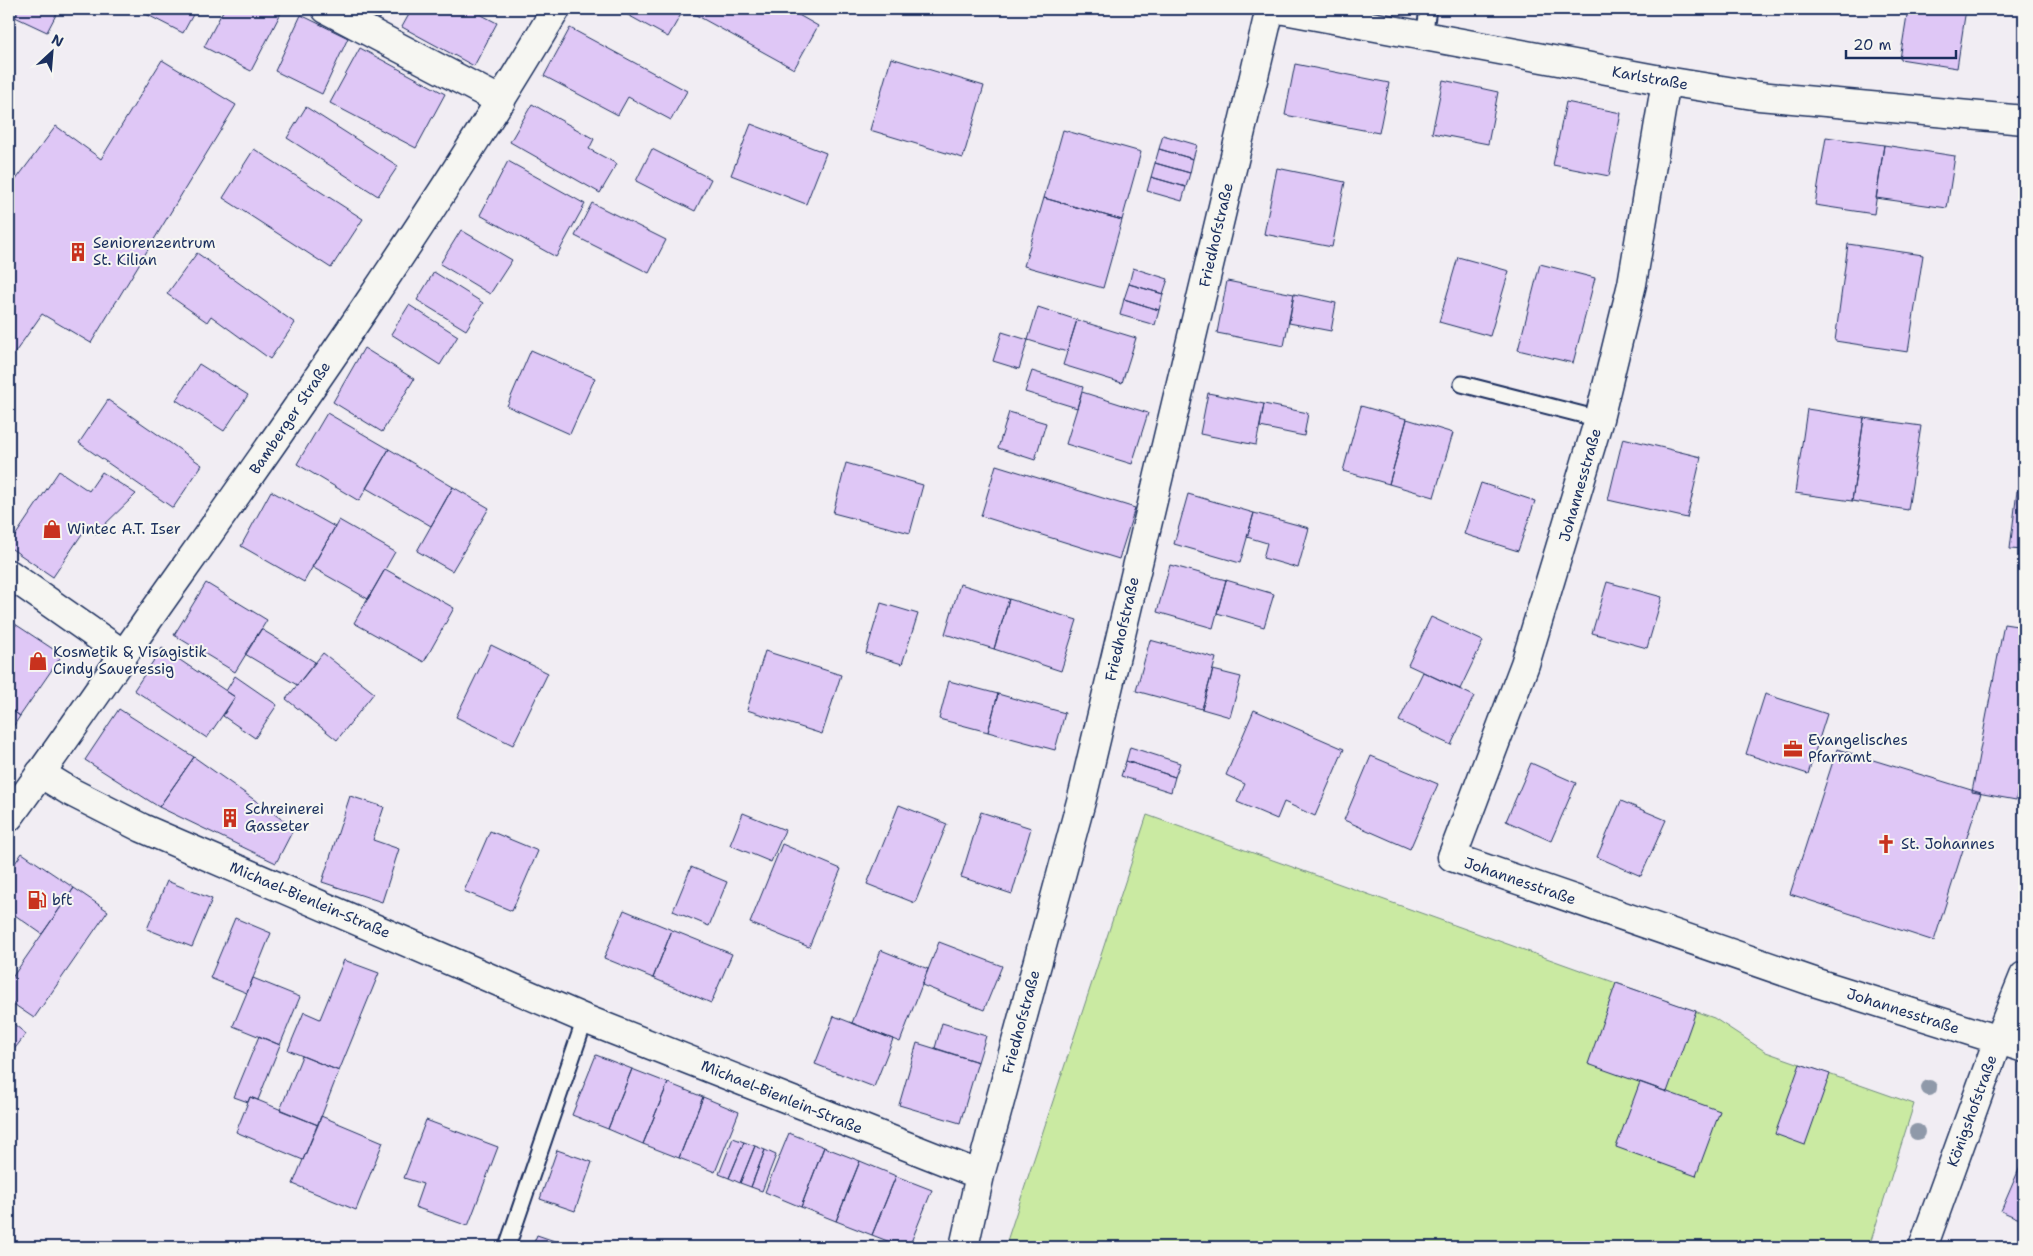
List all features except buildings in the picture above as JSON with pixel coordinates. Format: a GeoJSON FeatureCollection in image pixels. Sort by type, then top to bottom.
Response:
{"type":"FeatureCollection","features":[{"type":"Feature","properties":{"kind":"street"},"geometry":{"type":"LineString","coordinates":[[326,9],[501,101]]}},
{"type":"Feature","properties":{"kind":"street","name":"Bamberger Straße"},"geometry":{"type":"LineString","coordinates":[[9,817],[262,459],[501,101],[556,9]]}},
{"type":"Feature","properties":{"kind":"street","name":"Friedhofstraße"},"geometry":{"type":"LineString","coordinates":[[964,1247],[980,1175],[1082,794],[1270,9]]}},
{"type":"Feature","properties":{"kind":"street","name":"Karlstraße"},"geometry":{"type":"LineString","coordinates":[[1279,9],[1666,81],[1758,96],[2024,120]]}},
{"type":"Feature","properties":{"kind":"street","name":"Johannesstraße"},"geometry":{"type":"LineString","coordinates":[[1666,81],[1632,284],[1599,419],[1525,664],[1452,857],[1758,964],[1998,1040]]}},
{"type":"Feature","properties":{"kind":"street"},"geometry":{"type":"LineString","coordinates":[[9,574],[124,654]]}},
{"type":"Feature","properties":{"kind":"street","name":"Michael-Bienlein-Straße"},"geometry":{"type":"LineString","coordinates":[[40,774],[142,828],[585,1019],[980,1175]]}},
{"type":"Feature","properties":{"kind":"street","name":"Königshofstraße"},"geometry":{"type":"LineString","coordinates":[[1923,1247],[1998,1040],[2024,976]]}},
{"type":"Feature","properties":{"kind":"street"},"geometry":{"type":"LineString","coordinates":[[1998,1040],[2024,1048]]}},
{"type":"Feature","properties":{"kind":"lane"},"geometry":{"type":"LineString","coordinates":[[1424,37],[1428,9]]}},
{"type":"Feature","properties":{"kind":"lane","name":"Johannesstraße"},"geometry":{"type":"LineString","coordinates":[[1462,384],[1599,419]]}},
{"type":"Feature","properties":{"kind":"lane"},"geometry":{"type":"LineString","coordinates":[[508,1247],[585,1019]]}},
{"type":"Feature","properties":{"kind":"green space"},"geometry":{"type":"Polygon","coordinates":[[[1147,815],[1714,1018],[1766,1052],[1914,1104],[1869,1247],[1005,1247],[1147,815]]]}},
{"type":"Feature","properties":{"kind":"place","name":"Seniorenzentrum St. Kilian"},"geometry":{"type":"Point","coordinates":[78,252]}},
{"type":"Feature","properties":{"kind":"place","name":"Wintec A.T. Iser"},"geometry":{"type":"Point","coordinates":[52,529]}},
{"type":"Feature","properties":{"kind":"place","name":"Kosmetik & Visagistik Cindy Saueressig"},"geometry":{"type":"Point","coordinates":[38,661]}},
{"type":"Feature","properties":{"kind":"place","name":"Evangelisches Pfarramt"},"geometry":{"type":"Point","coordinates":[1793,749]}},
{"type":"Feature","properties":{"kind":"place","name":"Schreinerei Gasseter"},"geometry":{"type":"Point","coordinates":[230,818]}},
{"type":"Feature","properties":{"kind":"place","name":"St. Johannes"},"geometry":{"type":"Point","coordinates":[1886,844]}},
{"type":"Feature","properties":{"kind":"place","name":"bft"},"geometry":{"type":"Point","coordinates":[37,900]}}]}
